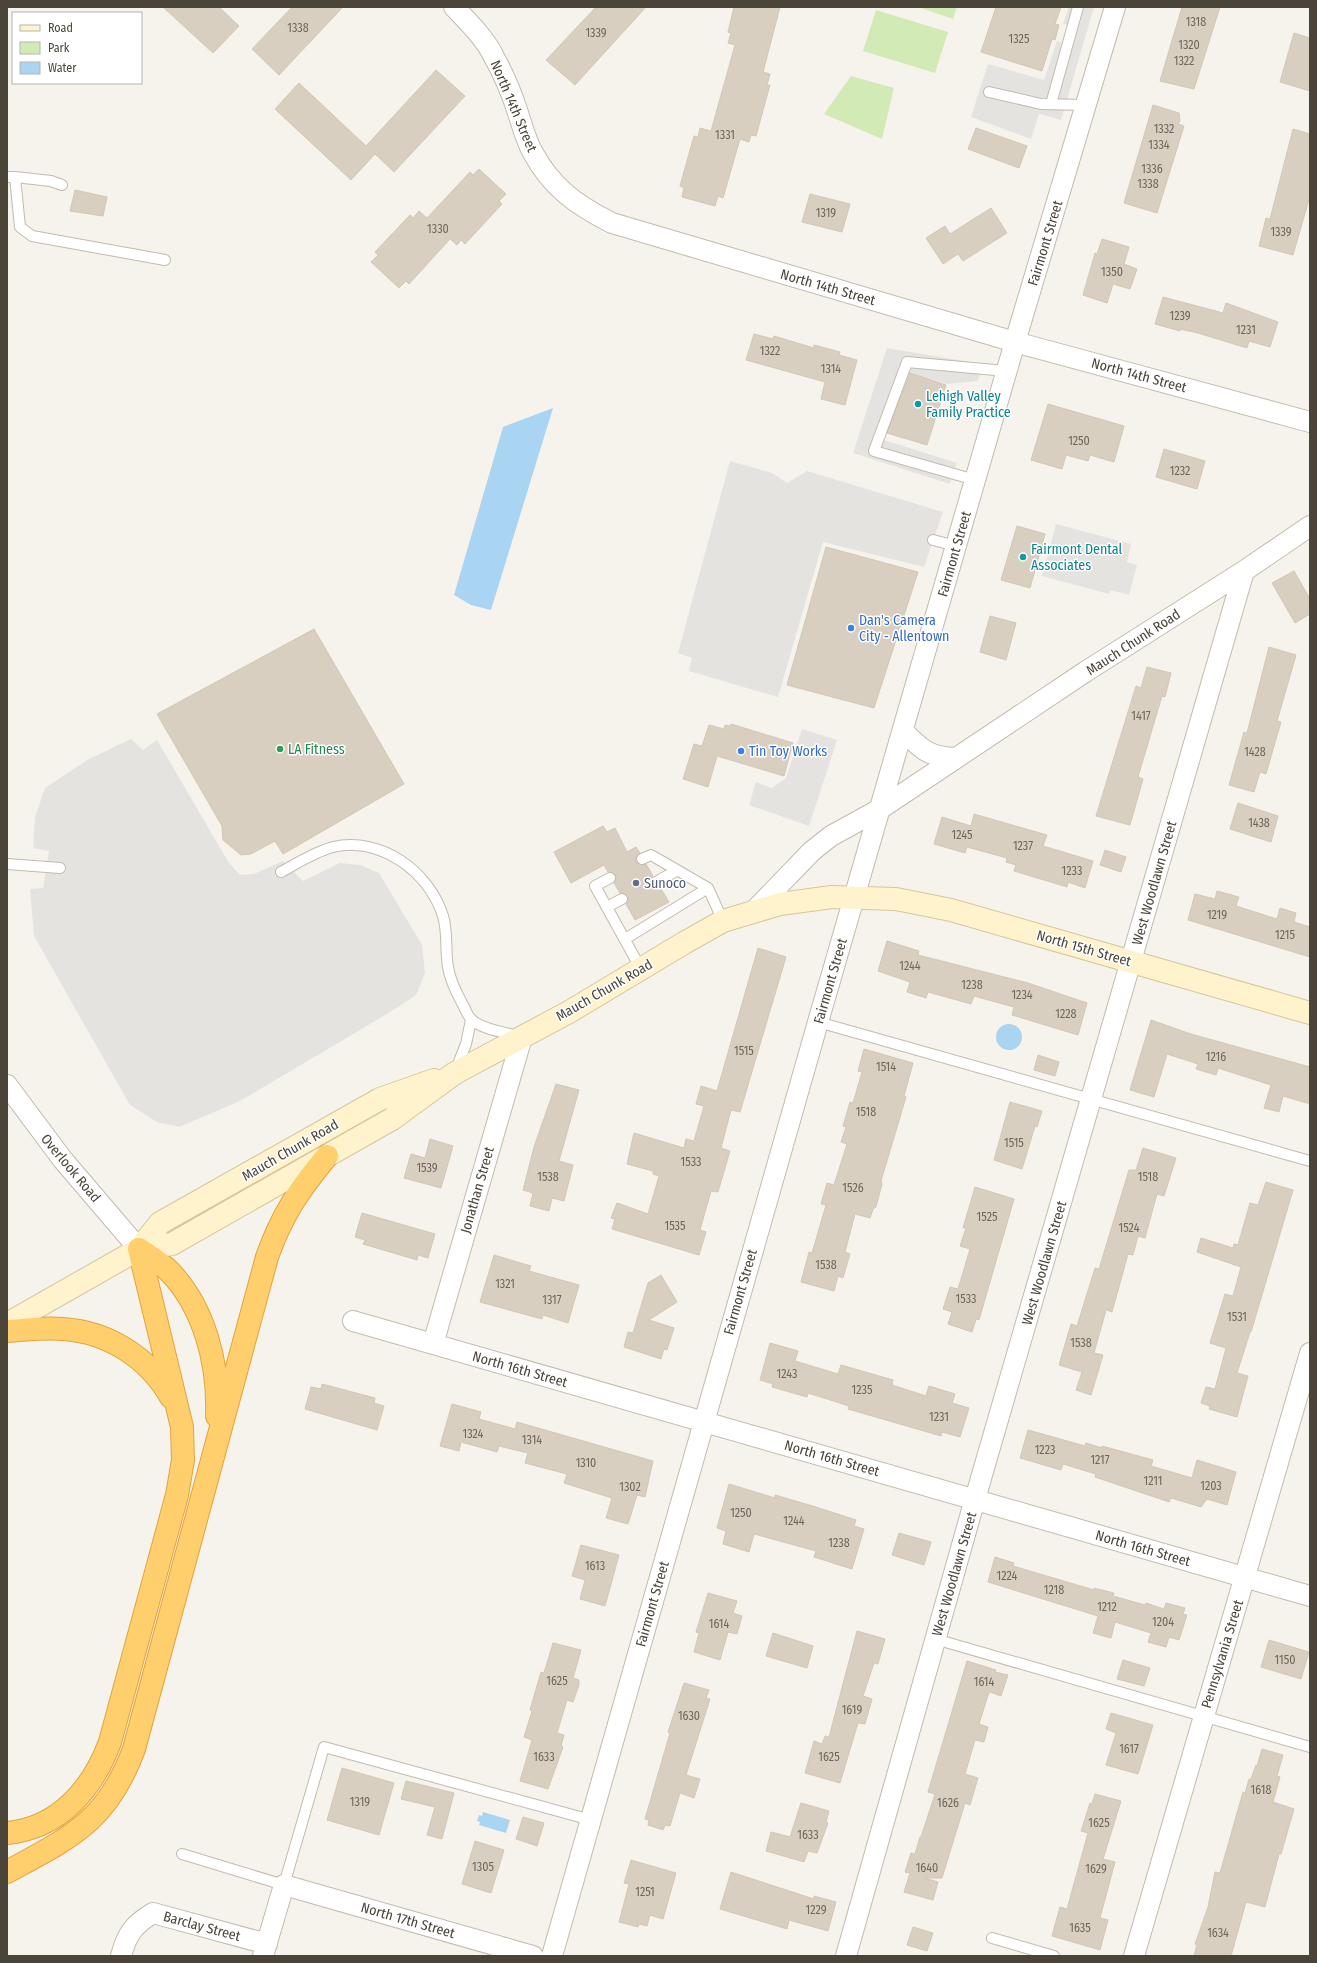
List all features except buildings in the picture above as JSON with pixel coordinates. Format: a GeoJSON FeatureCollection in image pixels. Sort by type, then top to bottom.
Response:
{"type":"FeatureCollection","features":[{"type":"Feature","properties":{"kind":"highway"},"geometry":{"type":"LineString","coordinates":[[7,1872],[65,1840],[78,1830],[102,1807],[121,1780],[134,1749],[267,1258],[279,1224],[296,1194],[327,1156]]}},
{"type":"Feature","properties":{"kind":"highway"},"geometry":{"type":"LineString","coordinates":[[139,1249],[168,1270],[179,1284],[192,1304],[205,1333],[211,1351],[216,1384],[215,1449]]}},
{"type":"Feature","properties":{"kind":"highway"},"geometry":{"type":"LineString","coordinates":[[7,1833],[40,1824],[63,1811],[84,1792],[105,1756],[181,1479],[184,1443],[180,1413],[139,1249]]}},
{"type":"Feature","properties":{"kind":"highway"},"geometry":{"type":"LineString","coordinates":[[7,1331],[63,1329],[97,1335],[114,1342],[143,1362],[156,1375],[180,1413]]}},
{"type":"Feature","properties":{"kind":"main road","name":"North 15th Street"},"geometry":{"type":"LineString","coordinates":[[855,896],[896,899],[951,910],[1310,1013]]}},
{"type":"Feature","properties":{"kind":"main road","name":"Mauch Chunk Road"},"geometry":{"type":"LineString","coordinates":[[139,1249],[172,1244],[392,1120],[455,1073],[569,1012],[723,921],[754,911],[807,900],[855,896]]}},
{"type":"Feature","properties":{"kind":"main road","name":"Mauch Chunk Road"},"geometry":{"type":"LineString","coordinates":[[7,1324],[139,1249],[160,1224],[380,1099],[455,1073]]}},
{"type":"Feature","properties":{"kind":"street","name":"North 14th Street"},"geometry":{"type":"LineString","coordinates":[[454,7],[476,31],[494,55],[511,93],[531,150],[545,172],[558,187],[583,209],[612,223],[1015,342],[1310,422]]}},
{"type":"Feature","properties":{"kind":"street","name":"Fairmont Street"},"geometry":{"type":"LineString","coordinates":[[552,1956],[703,1422],[1006,371],[1115,7]]}},
{"type":"Feature","properties":{"kind":"street","name":"Mauch Chunk Road"},"geometry":{"type":"LineString","coordinates":[[754,911],[812,851],[831,836],[880,809],[1085,672],[1244,571],[1310,526]]}},
{"type":"Feature","properties":{"kind":"street","name":"West Woodlawn Street"},"geometry":{"type":"LineString","coordinates":[[846,1956],[975,1499],[1093,1098],[1244,571]]}},
{"type":"Feature","properties":{"kind":"street"},"geometry":{"type":"LineString","coordinates":[[903,731],[926,752],[938,758],[956,758]]}},
{"type":"Feature","properties":{"kind":"street","name":"Jonathan Street"},"geometry":{"type":"LineString","coordinates":[[433,1344],[522,1037]]}},
{"type":"Feature","properties":{"kind":"street","name":"Overlook Road"},"geometry":{"type":"LineString","coordinates":[[7,1085],[63,1160],[139,1249]]}},
{"type":"Feature","properties":{"kind":"street","name":"North 16th Street"},"geometry":{"type":"LineString","coordinates":[[353,1321],[1310,1596]]}},
{"type":"Feature","properties":{"kind":"street","name":"Pennsylvania Street"},"geometry":{"type":"LineString","coordinates":[[1134,1956],[1203,1717],[1246,1578],[1310,1353]]}},
{"type":"Feature","properties":{"kind":"street"},"geometry":{"type":"LineString","coordinates":[[265,1950],[284,1885]]}},
{"type":"Feature","properties":{"kind":"street","name":"North 17th Street"},"geometry":{"type":"LineString","coordinates":[[284,1885],[532,1956]]}},
{"type":"Feature","properties":{"kind":"street","name":"Barclay Street"},"geometry":{"type":"LineString","coordinates":[[121,1956],[127,1937],[138,1922],[153,1913],[265,1950]]}},
{"type":"Feature","properties":{"kind":"lane"},"geometry":{"type":"LineString","coordinates":[[1051,104],[1078,7]]}},
{"type":"Feature","properties":{"kind":"lane"},"geometry":{"type":"LineString","coordinates":[[989,92],[1041,104],[1086,105]]}},
{"type":"Feature","properties":{"kind":"lane"},"geometry":{"type":"LineString","coordinates":[[62,185],[51,181],[11,177],[20,227],[32,236],[165,260]]}},
{"type":"Feature","properties":{"kind":"lane"},"geometry":{"type":"LineString","coordinates":[[975,480],[874,451],[907,362],[1006,371]]}},
{"type":"Feature","properties":{"kind":"lane"},"geometry":{"type":"LineString","coordinates":[[933,540],[956,546]]}},
{"type":"Feature","properties":{"kind":"lane"},"geometry":{"type":"LineString","coordinates":[[281,872],[320,851],[349,845],[380,850],[411,868],[422,878],[438,903],[443,917],[448,967],[451,980],[471,1020],[492,1030],[522,1037]]}},
{"type":"Feature","properties":{"kind":"lane"},"geometry":{"type":"LineString","coordinates":[[642,859],[650,854],[676,871],[708,888],[723,921]]}},
{"type":"Feature","properties":{"kind":"lane"},"geometry":{"type":"LineString","coordinates":[[7,864],[60,868]]}},
{"type":"Feature","properties":{"kind":"lane"},"geometry":{"type":"LineString","coordinates":[[656,882],[676,871]]}},
{"type":"Feature","properties":{"kind":"lane"},"geometry":{"type":"LineString","coordinates":[[610,878],[595,886],[641,969]]}},
{"type":"Feature","properties":{"kind":"lane"},"geometry":{"type":"LineString","coordinates":[[625,939],[708,888]]}},
{"type":"Feature","properties":{"kind":"lane"},"geometry":{"type":"LineString","coordinates":[[607,907],[622,899]]}},
{"type":"Feature","properties":{"kind":"lane"},"geometry":{"type":"LineString","coordinates":[[455,1073],[466,1044],[471,1020]]}},
{"type":"Feature","properties":{"kind":"lane"},"geometry":{"type":"LineString","coordinates":[[818,1022],[1093,1098],[1310,1161]]}},
{"type":"Feature","properties":{"kind":"lane"},"geometry":{"type":"LineString","coordinates":[[935,1639],[1310,1747]]}},
{"type":"Feature","properties":{"kind":"lane"},"geometry":{"type":"LineString","coordinates":[[182,1854],[284,1885],[324,1747],[591,1820]]}},
{"type":"Feature","properties":{"kind":"lane"},"geometry":{"type":"LineString","coordinates":[[992,1938],[1054,1956]]}},
{"type":"Feature","properties":{"kind":"green space"},"geometry":{"type":"Polygon","coordinates":[[[918,7],[957,7],[953,19],[918,7]]]}},
{"type":"Feature","properties":{"kind":"green space"},"geometry":{"type":"Polygon","coordinates":[[[876,10],[948,32],[935,73],[863,51],[876,10]]]}},
{"type":"Feature","properties":{"kind":"green space"},"geometry":{"type":"Polygon","coordinates":[[[851,76],[894,88],[882,139],[824,114],[851,76]]]}},
{"type":"Feature","properties":{"kind":"shaded area"},"geometry":{"type":"Polygon","coordinates":[[[1069,7],[1094,7],[1061,120],[1039,114],[1031,139],[971,117],[988,64],[1044,80],[1057,41],[1065,44],[1071,26],[1063,24],[1069,7]]]}},
{"type":"Feature","properties":{"kind":"shaded area"},"geometry":{"type":"Polygon","coordinates":[[[887,348],[983,364],[978,381],[947,384],[904,371],[884,440],[957,463],[950,484],[853,453],[887,348]]]}},
{"type":"Feature","properties":{"kind":"shaded area"},"geometry":{"type":"Polygon","coordinates":[[[730,461],[772,473],[787,483],[807,471],[943,512],[924,567],[823,542],[778,697],[689,671],[692,658],[678,653],[730,461]]]}},
{"type":"Feature","properties":{"kind":"shaded area"},"geometry":{"type":"Polygon","coordinates":[[[1056,524],[1131,544],[1127,562],[1137,565],[1129,595],[1111,590],[1109,594],[1042,576],[1056,524]]]}},
{"type":"Feature","properties":{"kind":"shaded area"},"geometry":{"type":"Polygon","coordinates":[[[802,729],[837,740],[809,826],[749,805],[756,782],[772,788],[786,778],[802,729]]]}},
{"type":"Feature","properties":{"kind":"shaded area"},"geometry":{"type":"Polygon","coordinates":[[[131,739],[143,750],[157,740],[229,863],[240,875],[254,874],[283,861],[303,881],[340,863],[360,865],[379,873],[422,945],[425,973],[416,995],[387,1014],[240,1101],[179,1127],[157,1122],[130,1105],[34,936],[30,889],[43,888],[49,851],[33,848],[35,817],[45,788],[89,759],[131,739]]]}},
{"type":"Feature","properties":{"kind":"water"},"geometry":{"type":"Polygon","coordinates":[[[553,408],[491,610],[471,605],[454,595],[503,427],[553,408]]]}},
{"type":"Feature","properties":{"kind":"water"},"geometry":{"type":"Polygon","coordinates":[[[1009,1024],[1018,1028],[1022,1037],[1018,1046],[1009,1050],[1000,1046],[996,1037],[1000,1028],[1009,1024]]]}},
{"type":"Feature","properties":{"kind":"water"},"geometry":{"type":"Polygon","coordinates":[[[483,1812],[510,1820],[506,1833],[479,1825],[480,1822],[477,1821],[479,1815],[482,1816],[483,1812]]]}},
{"type":"Feature","properties":{"kind":"place","name":"Lehigh Valley Family Practice"},"geometry":{"type":"Point","coordinates":[918,404]}},
{"type":"Feature","properties":{"kind":"place","name":"Fairmont Dental Associates"},"geometry":{"type":"Point","coordinates":[1023,557]}},
{"type":"Feature","properties":{"kind":"place","name":"Dan's Camera City - Allentown"},"geometry":{"type":"Point","coordinates":[851,628]}},
{"type":"Feature","properties":{"kind":"place","name":"LA Fitness"},"geometry":{"type":"Point","coordinates":[280,749]}},
{"type":"Feature","properties":{"kind":"place","name":"Tin Toy Works"},"geometry":{"type":"Point","coordinates":[741,751]}},
{"type":"Feature","properties":{"kind":"place","name":"Sunoco"},"geometry":{"type":"Point","coordinates":[636,883]}}]}
